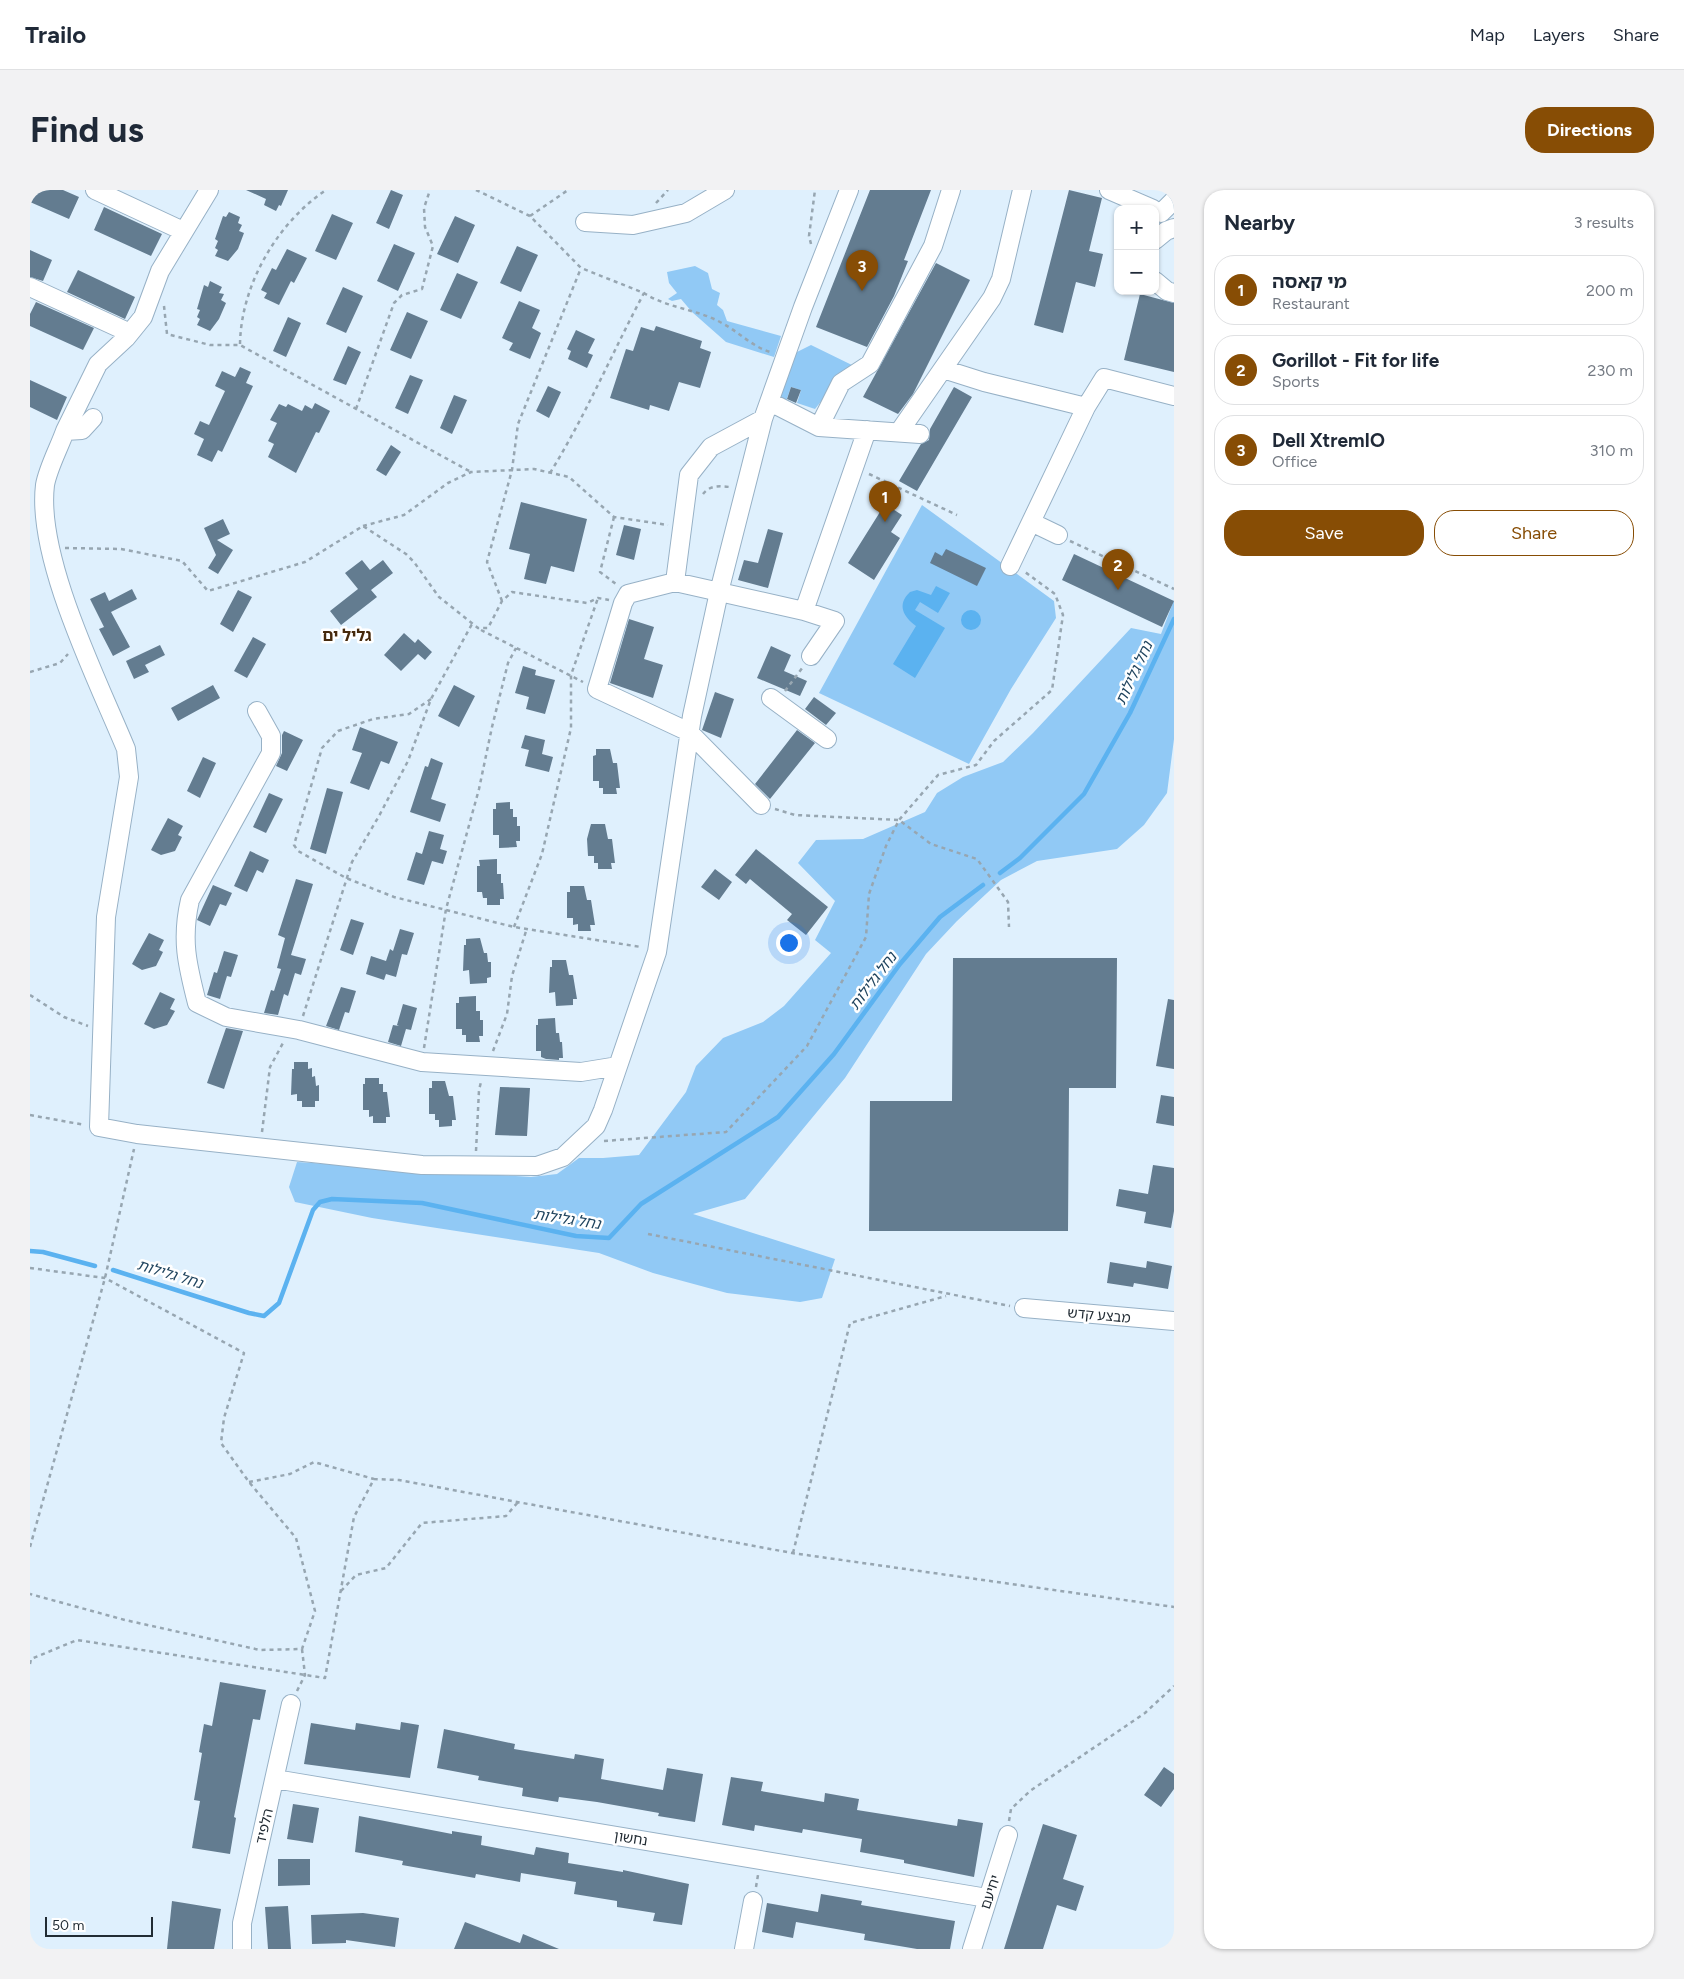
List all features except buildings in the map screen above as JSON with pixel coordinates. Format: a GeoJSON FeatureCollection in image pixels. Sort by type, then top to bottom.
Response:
{"type":"FeatureCollection","features":[{"type":"Feature","properties":{"kind":"street"},"geometry":{"type":"LineString","coordinates":[[95,190],[183,231]]}},
{"type":"Feature","properties":{"kind":"street"},"geometry":{"type":"LineString","coordinates":[[209,190],[160,271],[143,317],[130,333],[98,364],[65,431],[46,483],[44,510],[50,547],[60,584],[126,749],[129,777],[106,917],[100,1096],[105,1128],[137,1134],[422,1165],[537,1166],[563,1158],[596,1126],[657,950],[690,732],[719,592],[763,419],[849,190]]}},
{"type":"Feature","properties":{"kind":"street"},"geometry":{"type":"LineString","coordinates":[[585,222],[633,225],[686,213],[725,190]]}},
{"type":"Feature","properties":{"kind":"street"},"geometry":{"type":"LineString","coordinates":[[818,427],[841,383],[870,364],[933,246],[952,190]]}},
{"type":"Feature","properties":{"kind":"street"},"geometry":{"type":"LineString","coordinates":[[898,432],[992,298],[1000,278],[1022,190]]}},
{"type":"Feature","properties":{"kind":"street"},"geometry":{"type":"LineString","coordinates":[[1109,190],[1161,213],[1174,200]]}},
{"type":"Feature","properties":{"kind":"street"},"geometry":{"type":"LineString","coordinates":[[1159,236],[1166,230],[1174,228]]}},
{"type":"Feature","properties":{"kind":"street"},"geometry":{"type":"LineString","coordinates":[[1159,284],[1167,291],[1174,293]]}},
{"type":"Feature","properties":{"kind":"street"},"geometry":{"type":"LineString","coordinates":[[30,287],[130,333]]}},
{"type":"Feature","properties":{"kind":"street"},"geometry":{"type":"LineString","coordinates":[[943,369],[984,382],[1086,407]]}},
{"type":"Feature","properties":{"kind":"street"},"geometry":{"type":"LineString","coordinates":[[1011,564],[1086,407],[1104,378],[1174,396]]}},
{"type":"Feature","properties":{"kind":"street"},"geometry":{"type":"LineString","coordinates":[[770,402],[818,427],[920,434]]}},
{"type":"Feature","properties":{"kind":"street"},"geometry":{"type":"LineString","coordinates":[[65,431],[82,430],[93,418]]}},
{"type":"Feature","properties":{"kind":"street"},"geometry":{"type":"LineString","coordinates":[[674,582],[689,475],[711,447],[763,419]]}},
{"type":"Feature","properties":{"kind":"street"},"geometry":{"type":"LineString","coordinates":[[804,611],[867,430]]}},
{"type":"Feature","properties":{"kind":"street"},"geometry":{"type":"LineString","coordinates":[[1031,522],[1058,535]]}},
{"type":"Feature","properties":{"kind":"street"},"geometry":{"type":"LineString","coordinates":[[761,805],[690,732],[597,689],[625,598],[674,582],[804,611],[836,621],[812,656]]}},
{"type":"Feature","properties":{"kind":"street"},"geometry":{"type":"LineString","coordinates":[[774,700],[827,739]]}},
{"type":"Feature","properties":{"kind":"street"},"geometry":{"type":"LineString","coordinates":[[257,711],[270,736],[271,753],[190,900],[184,926],[188,968],[197,1003],[226,1017],[299,1030],[422,1062],[581,1072],[618,1066]]}},
{"type":"Feature","properties":{"kind":"street","name":"מבצע קדש"},"geometry":{"type":"LineString","coordinates":[[1024,1308],[1174,1321]]}},
{"type":"Feature","properties":{"kind":"street","name":"הלפיד"},"geometry":{"type":"LineString","coordinates":[[242,1949],[242,1923],[291,1704]]}},
{"type":"Feature","properties":{"kind":"street","name":"נחשון"},"geometry":{"type":"LineString","coordinates":[[275,1779],[987,1898]]}},
{"type":"Feature","properties":{"kind":"street","name":"יחיעם"},"geometry":{"type":"LineString","coordinates":[[972,1949],[1008,1835]]}},
{"type":"Feature","properties":{"kind":"street"},"geometry":{"type":"LineString","coordinates":[[744,1949],[753,1901]]}},
{"type":"Feature","properties":{"kind":"path"},"geometry":{"type":"LineString","coordinates":[[240,344],[240,322],[251,289],[268,252],[286,224],[326,190]]}},
{"type":"Feature","properties":{"kind":"path"},"geometry":{"type":"LineString","coordinates":[[356,409],[394,303],[402,295],[422,289],[433,246],[425,228],[424,208],[430,190]]}},
{"type":"Feature","properties":{"kind":"path"},"geometry":{"type":"LineString","coordinates":[[476,190],[530,216],[581,268],[644,292],[653,299],[702,314],[721,323],[759,349],[786,357]]}},
{"type":"Feature","properties":{"kind":"path"},"geometry":{"type":"LineString","coordinates":[[530,216],[568,190]]}},
{"type":"Feature","properties":{"kind":"path"},"geometry":{"type":"LineString","coordinates":[[812,252],[809,236],[815,190]]}},
{"type":"Feature","properties":{"kind":"path"},"geometry":{"type":"LineString","coordinates":[[502,601],[487,562],[512,470],[518,424],[581,268]]}},
{"type":"Feature","properties":{"kind":"path"},"geometry":{"type":"LineString","coordinates":[[550,473],[593,398],[610,358],[644,292]]}},
{"type":"Feature","properties":{"kind":"path"},"geometry":{"type":"LineString","coordinates":[[163,298],[167,334],[210,346],[240,344],[471,472]]}},
{"type":"Feature","properties":{"kind":"path"},"geometry":{"type":"LineString","coordinates":[[854,466],[957,515]]}},
{"type":"Feature","properties":{"kind":"path"},"geometry":{"type":"LineString","coordinates":[[50,547],[121,549],[182,561],[208,592],[305,562],[364,526],[404,515],[448,483],[471,472],[534,469],[569,477],[614,517],[682,527]]}},
{"type":"Feature","properties":{"kind":"path"},"geometry":{"type":"LineString","coordinates":[[701,500],[708,488],[718,486],[745,490]]}},
{"type":"Feature","properties":{"kind":"path"},"geometry":{"type":"LineString","coordinates":[[614,517],[600,572],[625,598]]}},
{"type":"Feature","properties":{"kind":"path"},"geometry":{"type":"LineString","coordinates":[[364,526],[414,562],[439,597],[472,624],[597,689]]}},
{"type":"Feature","properties":{"kind":"path"},"geometry":{"type":"LineString","coordinates":[[1058,535],[1174,589]]}},
{"type":"Feature","properties":{"kind":"path"},"geometry":{"type":"LineString","coordinates":[[580,1143],[726,1132],[807,1046],[866,937],[869,894],[886,846],[899,820],[938,776],[976,765],[994,741],[1052,690],[1063,615],[1060,605],[1055,594],[1046,586],[1011,564]]}},
{"type":"Feature","properties":{"kind":"path"},"geometry":{"type":"LineString","coordinates":[[478,628],[488,628],[502,601],[512,592],[587,603],[598,598],[625,598]]}},
{"type":"Feature","properties":{"kind":"path"},"geometry":{"type":"LineString","coordinates":[[514,927],[542,854],[571,728],[570,676],[598,598]]}},
{"type":"Feature","properties":{"kind":"path"},"geometry":{"type":"LineString","coordinates":[[260,1147],[270,1067],[284,1041],[299,1030],[352,862],[408,761],[430,699],[472,624]]}},
{"type":"Feature","properties":{"kind":"path"},"geometry":{"type":"LineString","coordinates":[[30,672],[60,663],[81,640]]}},
{"type":"Feature","properties":{"kind":"path"},"geometry":{"type":"LineString","coordinates":[[422,1062],[446,909],[479,789],[508,663],[516,648]]}},
{"type":"Feature","properties":{"kind":"path"},"geometry":{"type":"LineString","coordinates":[[774,700],[812,656]]}},
{"type":"Feature","properties":{"kind":"path"},"geometry":{"type":"LineString","coordinates":[[430,699],[409,714],[373,719],[338,731],[322,748],[294,845],[298,851],[346,878],[394,897],[514,927],[657,950]]}},
{"type":"Feature","properties":{"kind":"path"},"geometry":{"type":"LineString","coordinates":[[761,805],[795,815],[899,820],[932,844],[977,859],[1008,902],[1009,927]]}},
{"type":"Feature","properties":{"kind":"path"},"geometry":{"type":"LineString","coordinates":[[475,1165],[479,1090],[507,1014],[512,976],[527,928]]}},
{"type":"Feature","properties":{"kind":"path"},"geometry":{"type":"LineString","coordinates":[[30,995],[64,1017],[102,1032]]}},
{"type":"Feature","properties":{"kind":"path"},"geometry":{"type":"LineString","coordinates":[[30,1115],[105,1128]]}},
{"type":"Feature","properties":{"kind":"path"},"geometry":{"type":"LineString","coordinates":[[30,1547],[105,1278],[137,1134]]}},
{"type":"Feature","properties":{"kind":"path"},"geometry":{"type":"LineString","coordinates":[[648,1234],[948,1295],[1024,1308]]}},
{"type":"Feature","properties":{"kind":"path"},"geometry":{"type":"LineString","coordinates":[[30,1268],[105,1278],[244,1353],[224,1418],[221,1443],[249,1482],[296,1538],[315,1611],[302,1649],[305,1675],[291,1704]]}},
{"type":"Feature","properties":{"kind":"path"},"geometry":{"type":"LineString","coordinates":[[792,1553],[850,1323],[948,1295]]}},
{"type":"Feature","properties":{"kind":"path"},"geometry":{"type":"LineString","coordinates":[[249,1482],[290,1474],[314,1462],[374,1479],[399,1480],[792,1553],[1174,1607]]}},
{"type":"Feature","properties":{"kind":"path"},"geometry":{"type":"LineString","coordinates":[[30,1664],[31,1659],[77,1640],[325,1678],[354,1517],[374,1479]]}},
{"type":"Feature","properties":{"kind":"path"},"geometry":{"type":"LineString","coordinates":[[340,1592],[356,1575],[386,1568],[422,1523],[506,1516],[518,1502]]}},
{"type":"Feature","properties":{"kind":"path"},"geometry":{"type":"LineString","coordinates":[[30,1594],[125,1620],[260,1650],[302,1649]]}},
{"type":"Feature","properties":{"kind":"path"},"geometry":{"type":"LineString","coordinates":[[1008,1835],[1011,1809],[1030,1791],[1144,1713],[1174,1686]]}},
{"type":"Feature","properties":{"kind":"path"},"geometry":{"type":"LineString","coordinates":[[753,1901],[761,1860]]}},
{"type":"Feature","properties":{"kind":"shaded area"},"geometry":{"type":"Polygon","coordinates":[[[695,266],[708,273],[712,289],[720,293],[717,305],[723,310],[727,321],[781,336],[774,357],[726,342],[692,312],[681,299],[672,301],[668,299],[677,293],[669,283],[667,272],[695,266]]]}},
{"type":"Feature","properties":{"kind":"shaded area"},"geometry":{"type":"Polygon","coordinates":[[[811,345],[856,367],[835,384],[815,409],[797,403],[801,390],[791,387],[784,407],[778,400],[787,357],[811,345]]]}},
{"type":"Feature","properties":{"kind":"shaded area"},"geometry":{"type":"Polygon","coordinates":[[[922,505],[1054,601],[1056,618],[1011,689],[969,764],[819,693],[922,505]]]}},
{"type":"Feature","properties":{"kind":"shaded area"},"geometry":{"type":"Polygon","coordinates":[[[936,586],[950,593],[938,613],[920,602],[915,610],[945,628],[915,678],[893,664],[916,626],[905,615],[903,602],[910,592],[917,590],[931,595],[936,586]]]}},
{"type":"Feature","properties":{"kind":"shaded area"},"geometry":{"type":"Polygon","coordinates":[[[1174,600],[1174,739],[1167,793],[1144,825],[1117,849],[1037,861],[1001,880],[957,921],[926,954],[845,1078],[745,1199],[693,1214],[835,1259],[822,1298],[800,1302],[727,1293],[653,1273],[599,1253],[372,1218],[295,1202],[289,1187],[297,1162],[531,1177],[557,1174],[579,1158],[639,1155],[686,1092],[696,1066],[723,1038],[763,1022],[784,1006],[831,953],[815,940],[835,901],[798,863],[816,840],[863,839],[925,812],[937,793],[963,777],[1003,762],[1033,733],[1131,628],[1161,634],[1174,600]]]}},
{"type":"Feature","properties":{"kind":"shaded area"},"geometry":{"type":"Polygon","coordinates":[[[971,610],[978,613],[981,620],[978,627],[971,630],[964,627],[961,620],[964,613],[971,610]]]}},
{"type":"Feature","properties":{"kind":"waterway","name":"נחל גלילות"},"geometry":{"type":"LineString","coordinates":[[1000,873],[1020,858],[1084,794],[1130,713],[1174,619]]}},
{"type":"Feature","properties":{"kind":"waterway","name":"נחל גלילות"},"geometry":{"type":"LineString","coordinates":[[113,1270],[249,1313],[264,1316],[279,1303],[313,1210],[320,1202],[332,1199],[422,1203],[576,1236],[609,1238],[641,1204],[778,1117],[834,1054],[900,964],[940,917],[983,885]]}},
{"type":"Feature","properties":{"kind":"waterway","name":"נחל גלילות"},"geometry":{"type":"LineString","coordinates":[[30,1251],[43,1252],[95,1266]]}},
{"type":"Feature","properties":{"kind":"place","name":"Dell XtremIO"},"geometry":{"type":"Point","coordinates":[862,291]}},
{"type":"Feature","properties":{"kind":"place","name":"מי קאסה"},"geometry":{"type":"Point","coordinates":[885,522]}},
{"type":"Feature","properties":{"kind":"place","name":"Gorillot - Fit for life"},"geometry":{"type":"Point","coordinates":[1118,590]}},
{"type":"Feature","properties":{"kind":"district","name":"גליל ים"},"geometry":{"type":"Point","coordinates":[347,635]}}]}
